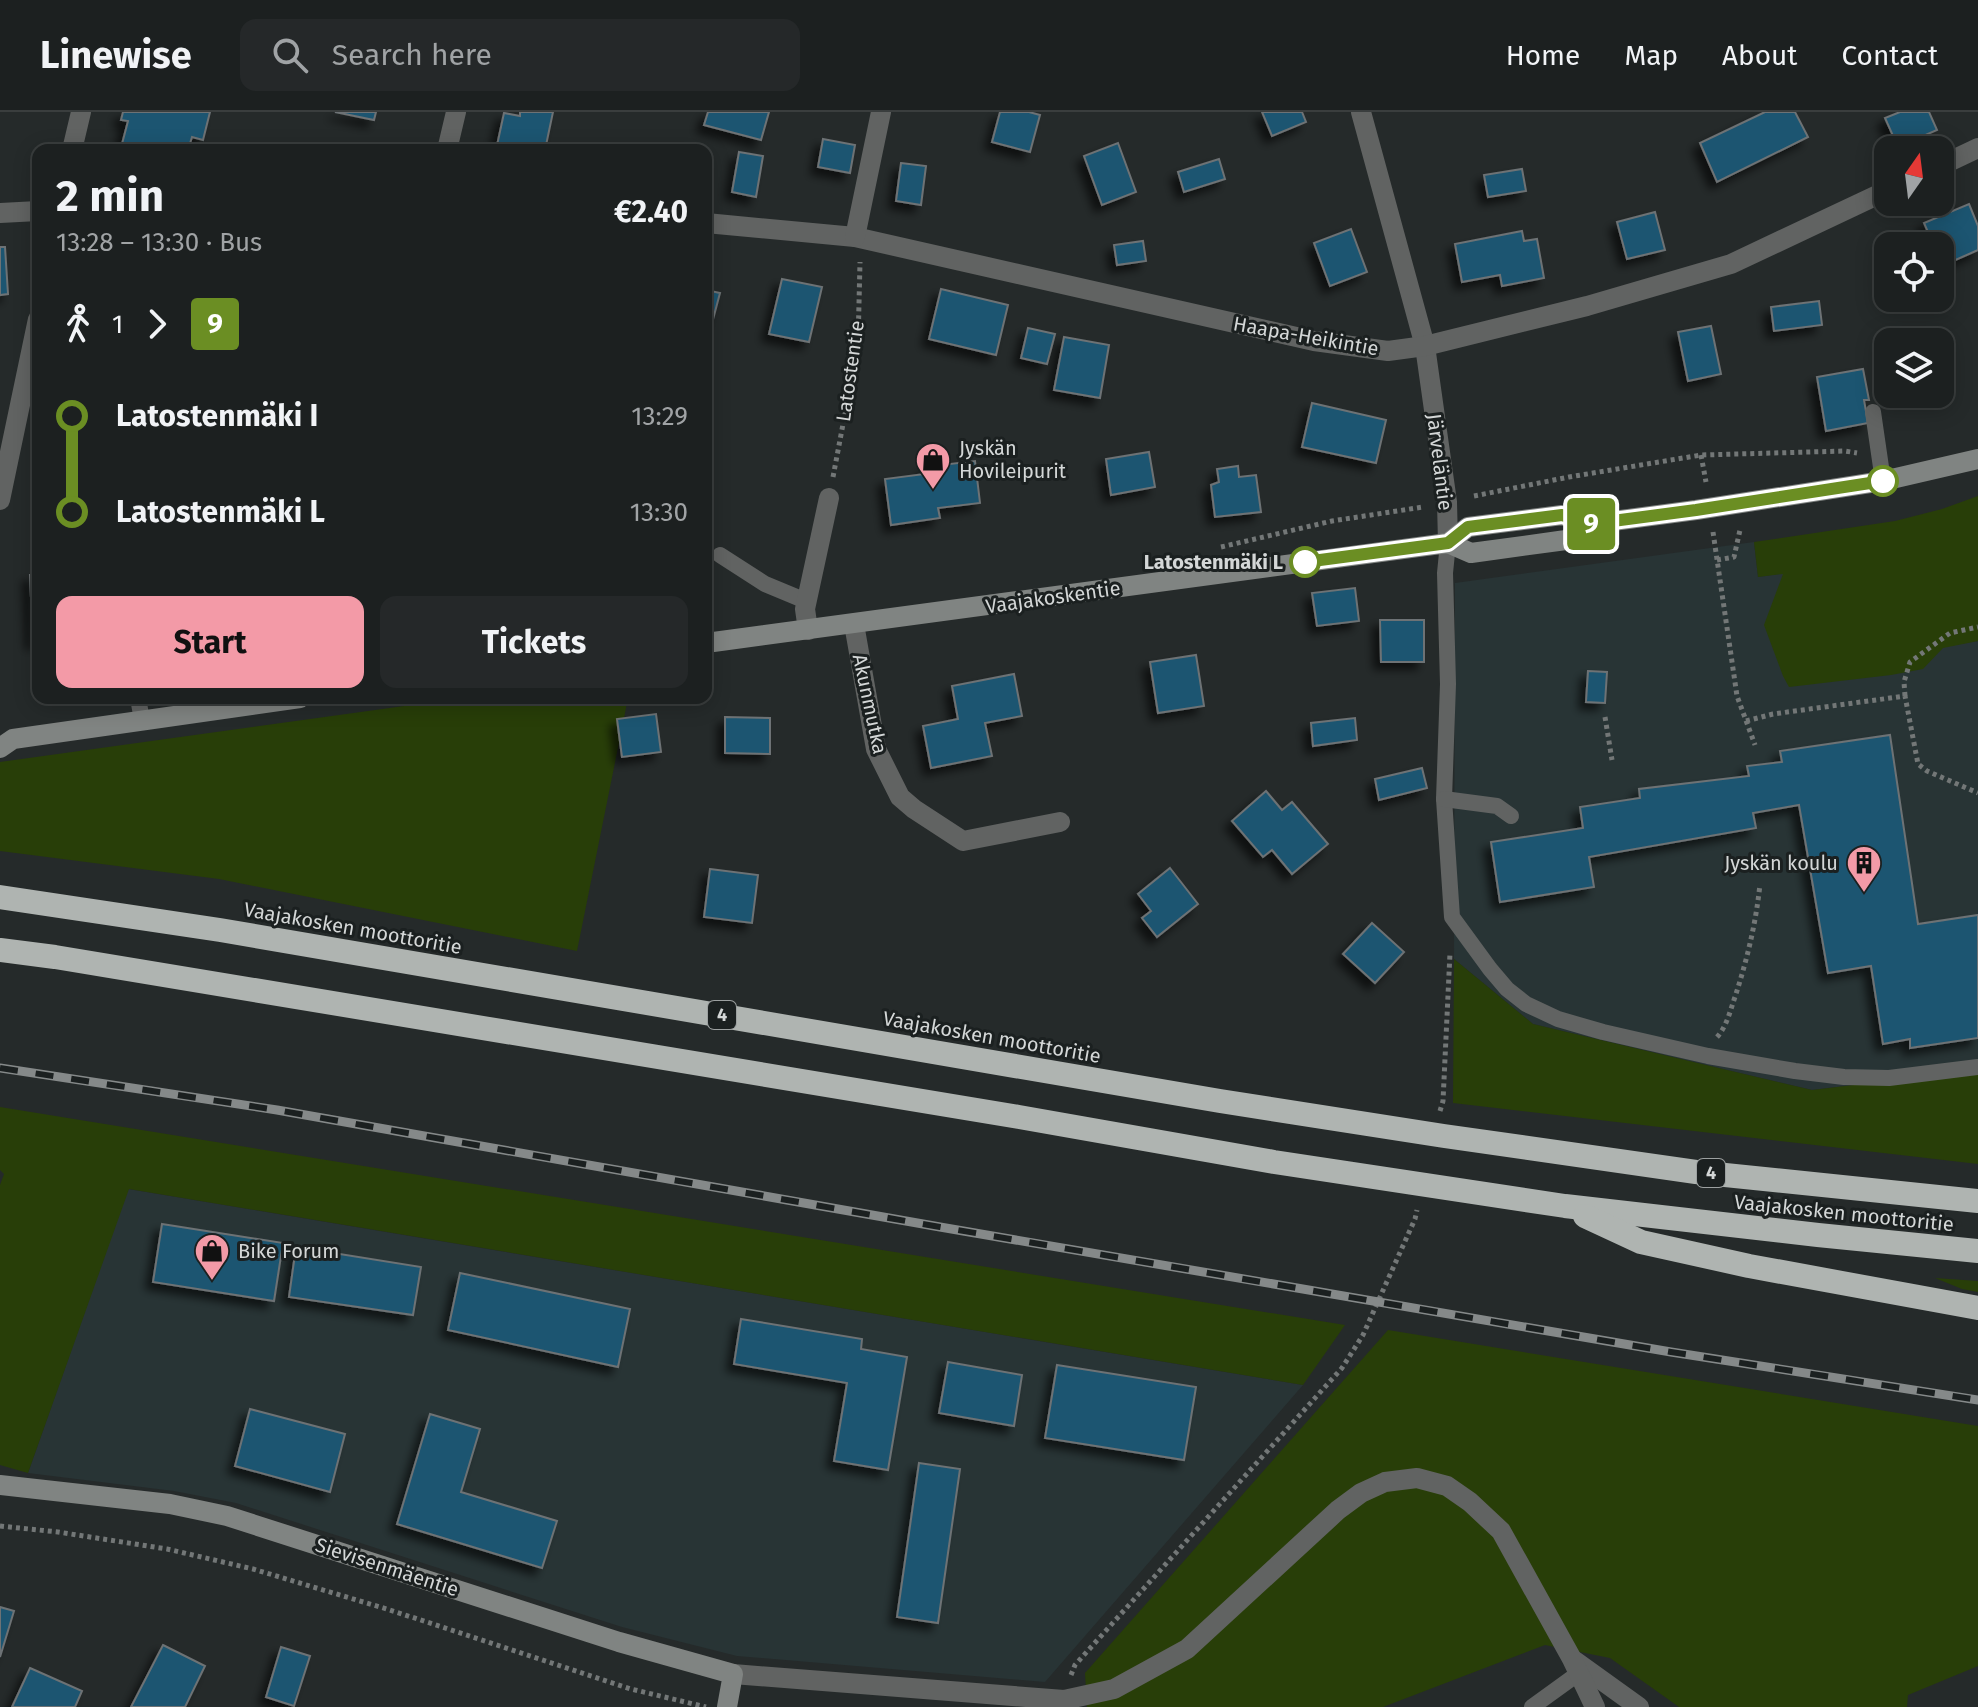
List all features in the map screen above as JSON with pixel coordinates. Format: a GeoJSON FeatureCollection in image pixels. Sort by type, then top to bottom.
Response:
{"type":"FeatureCollection","features":[{"type":"Feature","properties":{"kind":"highway","name":"Vaajakosken moottoritie"},"geometry":{"type":"LineString","coordinates":[[0,897],[250,935],[1220,1101],[1414,1131],[1696,1172],[1978,1201]]}},
{"type":"Feature","properties":{"kind":"highway","name":"Vaajakosken moottoritie"},"geometry":{"type":"LineString","coordinates":[[0,950],[1019,1117],[1274,1162],[1565,1206],[1978,1251]]}},
{"type":"Feature","properties":{"kind":"highway"},"geometry":{"type":"LineString","coordinates":[[1565,1206],[1641,1242],[1790,1274],[1978,1308]]}},
{"type":"Feature","properties":{"kind":"main road","name":"Vaajakoskentie"},"geometry":{"type":"LineString","coordinates":[[712,642],[1448,543],[1468,527],[1512,521],[1562,515],[1590,524],[1696,510],[1883,481],[1978,459]]}},
{"type":"Feature","properties":{"kind":"main road"},"geometry":{"type":"LineString","coordinates":[[4,741],[257,704]]}},
{"type":"Feature","properties":{"kind":"main road","name":"Sievisenmäentie"},"geometry":{"type":"LineString","coordinates":[[0,1485],[170,1504],[227,1516],[619,1642],[733,1674]]}},
{"type":"Feature","properties":{"kind":"main road"},"geometry":{"type":"LineString","coordinates":[[727,1707],[733,1674]]}},
{"type":"Feature","properties":{"kind":"street"},"geometry":{"type":"LineString","coordinates":[[73,144],[81,112]]}},
{"type":"Feature","properties":{"kind":"street"},"geometry":{"type":"LineString","coordinates":[[448,144],[456,112]]}},
{"type":"Feature","properties":{"kind":"street"},"geometry":{"type":"LineString","coordinates":[[855,237],[881,112]]}},
{"type":"Feature","properties":{"kind":"street","name":"Järveläntie"},"geometry":{"type":"LineString","coordinates":[[1361,112],[1425,346],[1446,490],[1448,543]]}},
{"type":"Feature","properties":{"kind":"street"},"geometry":{"type":"LineString","coordinates":[[1954,159],[1978,148]]}},
{"type":"Feature","properties":{"kind":"street","name":"Haapa-Heikintie"},"geometry":{"type":"LineString","coordinates":[[712,224],[855,237],[1314,341],[1388,351],[1425,346],[1587,306],[1731,264],[1874,197]]}},
{"type":"Feature","properties":{"kind":"street"},"geometry":{"type":"LineString","coordinates":[[0,213],[32,211]]}},
{"type":"Feature","properties":{"kind":"street"},"geometry":{"type":"LineString","coordinates":[[0,500],[32,348]]}},
{"type":"Feature","properties":{"kind":"street"},"geometry":{"type":"LineString","coordinates":[[808,630],[806,601],[829,498]]}},
{"type":"Feature","properties":{"kind":"street","name":"Akunmutka"},"geometry":{"type":"LineString","coordinates":[[854,624],[876,749],[900,797],[963,841],[1060,822]]}},
{"type":"Feature","properties":{"kind":"street"},"geometry":{"type":"LineString","coordinates":[[733,1674],[1064,1700],[1114,1689],[1187,1649],[1338,1510],[1361,1493],[1385,1482],[1417,1478],[1447,1486],[1470,1502],[1501,1531],[1595,1707]]}},
{"type":"Feature","properties":{"kind":"street"},"geometry":{"type":"LineString","coordinates":[[1575,1666],[1639,1707]]}},
{"type":"Feature","properties":{"kind":"lane"},"geometry":{"type":"LineString","coordinates":[[1873,412],[1883,481]]}},
{"type":"Feature","properties":{"kind":"lane","name":"Järveläntie"},"geometry":{"type":"LineString","coordinates":[[1448,543],[1445,573],[1448,684],[1444,799],[1452,917]]}},
{"type":"Feature","properties":{"kind":"lane"},"geometry":{"type":"LineString","coordinates":[[720,555],[765,584],[806,601]]}},
{"type":"Feature","properties":{"kind":"lane"},"geometry":{"type":"LineString","coordinates":[[139,704],[142,720]]}},
{"type":"Feature","properties":{"kind":"lane"},"geometry":{"type":"LineString","coordinates":[[1444,799],[1497,806],[1511,816]]}},
{"type":"Feature","properties":{"kind":"lane"},"geometry":{"type":"LineString","coordinates":[[1452,917],[1507,989],[1526,1004],[1558,1019],[1603,1032],[1708,1056],[1844,1077],[1889,1078],[1978,1067]]}},
{"type":"Feature","properties":{"kind":"lane"},"geometry":{"type":"LineString","coordinates":[[1532,1707],[1575,1666]]}},
{"type":"Feature","properties":{"kind":"path","name":"Latostentie"},"geometry":{"type":"LineString","coordinates":[[829,498],[858,345],[860,262],[855,237]]}},
{"type":"Feature","properties":{"kind":"path"},"geometry":{"type":"LineString","coordinates":[[1474,496],[1701,455],[1845,451],[1880,457]]}},
{"type":"Feature","properties":{"kind":"path"},"geometry":{"type":"LineString","coordinates":[[1701,455],[1706,482]]}},
{"type":"Feature","properties":{"kind":"path"},"geometry":{"type":"LineString","coordinates":[[1717,560],[1734,557],[1740,530]]}},
{"type":"Feature","properties":{"kind":"path"},"geometry":{"type":"LineString","coordinates":[[1713,532],[1737,696],[1755,745]]}},
{"type":"Feature","properties":{"kind":"path"},"geometry":{"type":"LineString","coordinates":[[1978,627],[1950,633],[1910,662],[1904,682],[1918,764],[1978,793]]}},
{"type":"Feature","properties":{"kind":"path"},"geometry":{"type":"LineString","coordinates":[[1746,721],[1773,714],[1905,696]]}},
{"type":"Feature","properties":{"kind":"path"},"geometry":{"type":"LineString","coordinates":[[1605,717],[1612,760]]}},
{"type":"Feature","properties":{"kind":"path"},"geometry":{"type":"LineString","coordinates":[[1708,1056],[1712,1042],[1722,1031],[1746,963],[1760,884]]}},
{"type":"Feature","properties":{"kind":"path"},"geometry":{"type":"LineString","coordinates":[[1439,1116],[1443,1101],[1452,917]]}},
{"type":"Feature","properties":{"kind":"path"},"geometry":{"type":"LineString","coordinates":[[1064,1700],[1075,1665],[1342,1368],[1363,1335],[1415,1219],[1418,1204]]}},
{"type":"Feature","properties":{"kind":"path"},"geometry":{"type":"LineString","coordinates":[[0,1526],[167,1549],[253,1569],[631,1689],[707,1707]]}},
{"type":"Feature","properties":{"kind":"shaded area"},"geometry":{"type":"Polygon","coordinates":[[[1754,542],[1758,577],[1892,557],[1943,647],[1978,641],[1978,1070],[1812,1090],[1533,1024],[1454,959],[1455,583],[1754,542]]]}},
{"type":"Feature","properties":{"kind":"shaded area"},"geometry":{"type":"Polygon","coordinates":[[[128,1189],[1303,1385],[1045,1682],[737,1656],[622,1627],[236,1503],[174,1491],[28,1473],[128,1189]]]}},
{"type":"Feature","properties":{"kind":"green space"},"geometry":{"type":"Polygon","coordinates":[[[1978,496],[1978,641],[1943,648],[1923,669],[1789,687],[1764,625],[1783,574],[1758,577],[1754,542],[1895,521],[1978,496]]]}},
{"type":"Feature","properties":{"kind":"green space"},"geometry":{"type":"Polygon","coordinates":[[[419,704],[627,704],[577,951],[219,879],[0,851],[0,762],[419,704]]]}},
{"type":"Feature","properties":{"kind":"green space"},"geometry":{"type":"Polygon","coordinates":[[[1454,959],[1533,1024],[1812,1090],[1978,1070],[1978,1164],[1453,1103],[1454,959]]]}},
{"type":"Feature","properties":{"kind":"green space"},"geometry":{"type":"Polygon","coordinates":[[[0,1107],[1345,1325],[1303,1385],[129,1189],[28,1473],[0,1465],[0,1185],[4,1174],[0,1170],[0,1107]]]}},
{"type":"Feature","properties":{"kind":"green space"},"geometry":{"type":"Polygon","coordinates":[[[1935,1278],[1978,1281],[1978,1292],[1962,1289],[1935,1278]]]}},
{"type":"Feature","properties":{"kind":"green space"},"geometry":{"type":"Polygon","coordinates":[[[1388,1330],[1978,1426],[1978,1666],[1908,1695],[1907,1707],[1679,1707],[1610,1658],[1545,1645],[1383,1707],[1087,1707],[1085,1673],[1388,1330]]]}},
{"type":"Feature","properties":{"kind":"building"},"geometry":{"type":"Polygon","coordinates":[[[123,112],[210,112],[203,140],[192,137],[190,144],[122,144],[128,121],[121,120],[123,112]]]}},
{"type":"Feature","properties":{"kind":"building"},"geometry":{"type":"Polygon","coordinates":[[[335,112],[376,112],[374,120],[335,112]]]}},
{"type":"Feature","properties":{"kind":"building"},"geometry":{"type":"Polygon","coordinates":[[[520,112],[553,112],[546,144],[497,144],[504,113],[520,116],[520,112]]]}},
{"type":"Feature","properties":{"kind":"building"},"geometry":{"type":"Polygon","coordinates":[[[708,112],[769,112],[761,140],[704,125],[708,112]]]}},
{"type":"Feature","properties":{"kind":"building"},"geometry":{"type":"Polygon","coordinates":[[[1000,112],[1040,115],[1030,152],[992,142],[1000,112]]]}},
{"type":"Feature","properties":{"kind":"building"},"geometry":{"type":"Polygon","coordinates":[[[1262,112],[1302,112],[1306,122],[1272,136],[1262,112]]]}},
{"type":"Feature","properties":{"kind":"building"},"geometry":{"type":"Polygon","coordinates":[[[1765,112],[1795,112],[1808,137],[1717,182],[1700,143],[1765,112]]]}},
{"type":"Feature","properties":{"kind":"building"},"geometry":{"type":"Polygon","coordinates":[[[1900,112],[1929,112],[1937,130],[1923,136],[1893,136],[1885,118],[1900,112]]]}},
{"type":"Feature","properties":{"kind":"building"},"geometry":{"type":"Polygon","coordinates":[[[823,139],[855,145],[850,173],[818,167],[823,139]]]}},
{"type":"Feature","properties":{"kind":"building"},"geometry":{"type":"Polygon","coordinates":[[[1118,143],[1136,192],[1102,205],[1084,156],[1118,143]]]}},
{"type":"Feature","properties":{"kind":"building"},"geometry":{"type":"Polygon","coordinates":[[[739,152],[763,156],[756,197],[732,192],[739,152]]]}},
{"type":"Feature","properties":{"kind":"building"},"geometry":{"type":"Polygon","coordinates":[[[1219,159],[1225,179],[1184,192],[1178,172],[1219,159]]]}},
{"type":"Feature","properties":{"kind":"building"},"geometry":{"type":"Polygon","coordinates":[[[901,163],[926,166],[921,205],[896,201],[901,163]]]}},
{"type":"Feature","properties":{"kind":"building"},"geometry":{"type":"Polygon","coordinates":[[[1522,169],[1526,191],[1488,197],[1484,175],[1522,169]]]}},
{"type":"Feature","properties":{"kind":"building"},"geometry":{"type":"Polygon","coordinates":[[[1969,204],[1978,226],[1978,250],[1954,261],[1954,232],[1928,232],[1924,223],[1941,216],[1954,216],[1954,210],[1969,204]]]}},
{"type":"Feature","properties":{"kind":"building"},"geometry":{"type":"Polygon","coordinates":[[[1655,212],[1665,250],[1627,259],[1617,222],[1655,212]]]}},
{"type":"Feature","properties":{"kind":"building"},"geometry":{"type":"Polygon","coordinates":[[[1351,229],[1367,272],[1330,286],[1314,243],[1351,229]]]}},
{"type":"Feature","properties":{"kind":"building"},"geometry":{"type":"Polygon","coordinates":[[[1522,231],[1524,241],[1537,239],[1544,278],[1502,286],[1500,275],[1462,282],[1455,244],[1522,231]]]}},
{"type":"Feature","properties":{"kind":"building"},"geometry":{"type":"Polygon","coordinates":[[[1143,241],[1146,261],[1117,265],[1114,245],[1143,241]]]}},
{"type":"Feature","properties":{"kind":"building"},"geometry":{"type":"Polygon","coordinates":[[[0,247],[5,247],[8,294],[0,295],[0,247]]]}},
{"type":"Feature","properties":{"kind":"building"},"geometry":{"type":"Polygon","coordinates":[[[782,279],[822,287],[809,342],[769,334],[782,279]]]}},
{"type":"Feature","properties":{"kind":"building"},"geometry":{"type":"Polygon","coordinates":[[[941,289],[1008,305],[996,355],[929,339],[941,289]]]}},
{"type":"Feature","properties":{"kind":"building"},"geometry":{"type":"Polygon","coordinates":[[[712,291],[720,293],[712,323],[712,291]]]}},
{"type":"Feature","properties":{"kind":"building"},"geometry":{"type":"Polygon","coordinates":[[[1819,301],[1822,325],[1774,331],[1771,307],[1819,301]]]}},
{"type":"Feature","properties":{"kind":"building"},"geometry":{"type":"Polygon","coordinates":[[[1711,326],[1721,374],[1688,381],[1678,332],[1711,326]]]}},
{"type":"Feature","properties":{"kind":"building"},"geometry":{"type":"Polygon","coordinates":[[[1028,328],[1055,334],[1047,364],[1021,358],[1028,328]]]}},
{"type":"Feature","properties":{"kind":"building"},"geometry":{"type":"Polygon","coordinates":[[[1064,337],[1109,345],[1100,398],[1054,390],[1064,337]]]}},
{"type":"Feature","properties":{"kind":"building"},"geometry":{"type":"Polygon","coordinates":[[[1863,369],[1869,400],[1864,400],[1868,423],[1826,431],[1817,377],[1863,369]]]}},
{"type":"Feature","properties":{"kind":"building"},"geometry":{"type":"Polygon","coordinates":[[[1312,403],[1386,420],[1376,463],[1302,447],[1312,403]]]}},
{"type":"Feature","properties":{"kind":"building"},"geometry":{"type":"Polygon","coordinates":[[[1149,452],[1155,487],[1111,495],[1106,459],[1149,452]]]}},
{"type":"Feature","properties":{"kind":"building","name":"Jyskän Hovileipurit"},"geometry":{"type":"Polygon","coordinates":[[[975,461],[980,503],[938,508],[940,518],[891,525],[885,479],[925,474],[924,467],[975,461]]]}},
{"type":"Feature","properties":{"kind":"building"},"geometry":{"type":"Polygon","coordinates":[[[1238,466],[1239,477],[1256,475],[1261,512],[1215,517],[1211,485],[1219,482],[1217,469],[1238,466]]]}},
{"type":"Feature","properties":{"kind":"building"},"geometry":{"type":"Polygon","coordinates":[[[30,575],[32,575],[32,620],[30,575]]]}},
{"type":"Feature","properties":{"kind":"building"},"geometry":{"type":"Polygon","coordinates":[[[1355,588],[1359,621],[1317,626],[1312,593],[1355,588]]]}},
{"type":"Feature","properties":{"kind":"building"},"geometry":{"type":"Polygon","coordinates":[[[1380,620],[1424,620],[1424,662],[1381,662],[1380,620]]]}},
{"type":"Feature","properties":{"kind":"building"},"geometry":{"type":"Polygon","coordinates":[[[1196,655],[1204,706],[1158,713],[1150,662],[1196,655]]]}},
{"type":"Feature","properties":{"kind":"building"},"geometry":{"type":"Polygon","coordinates":[[[1588,671],[1607,672],[1605,703],[1586,702],[1588,671]]]}},
{"type":"Feature","properties":{"kind":"building"},"geometry":{"type":"Polygon","coordinates":[[[1014,674],[1022,716],[985,723],[992,756],[931,768],[923,726],[958,719],[952,686],[1014,674]]]}},
{"type":"Feature","properties":{"kind":"building"},"geometry":{"type":"Polygon","coordinates":[[[656,714],[661,752],[622,757],[617,719],[656,714]]]}},
{"type":"Feature","properties":{"kind":"building"},"geometry":{"type":"Polygon","coordinates":[[[725,717],[770,718],[770,754],[725,753],[725,717]]]}},
{"type":"Feature","properties":{"kind":"building"},"geometry":{"type":"Polygon","coordinates":[[[1355,718],[1357,740],[1313,746],[1311,723],[1355,718]]]}},
{"type":"Feature","properties":{"kind":"building","name":"Jyskän koulu"},"geometry":{"type":"Polygon","coordinates":[[[1890,735],[1918,924],[1978,915],[1978,1038],[1910,1048],[1910,1039],[1883,1044],[1871,966],[1828,973],[1799,805],[1753,813],[1756,828],[1589,857],[1594,887],[1500,902],[1491,842],[1583,828],[1580,807],[1640,798],[1639,789],[1749,776],[1747,766],[1782,762],[1780,751],[1890,735]]]}},
{"type":"Feature","properties":{"kind":"building"},"geometry":{"type":"Polygon","coordinates":[[[1422,768],[1427,788],[1379,800],[1375,779],[1422,768]]]}},
{"type":"Feature","properties":{"kind":"building"},"geometry":{"type":"Polygon","coordinates":[[[1266,791],[1282,810],[1292,802],[1328,844],[1292,874],[1272,850],[1263,857],[1232,821],[1266,791]]]}},
{"type":"Feature","properties":{"kind":"building"},"geometry":{"type":"Polygon","coordinates":[[[1170,868],[1198,904],[1157,937],[1142,918],[1151,911],[1138,894],[1170,868]]]}},
{"type":"Feature","properties":{"kind":"building"},"geometry":{"type":"Polygon","coordinates":[[[710,869],[758,875],[752,923],[704,917],[710,869]]]}},
{"type":"Feature","properties":{"kind":"building"},"geometry":{"type":"Polygon","coordinates":[[[1372,923],[1404,952],[1375,983],[1343,954],[1372,923]]]}},
{"type":"Feature","properties":{"kind":"building"},"geometry":{"type":"Polygon","coordinates":[[[162,1224],[283,1243],[274,1301],[153,1282],[162,1224]]]}},
{"type":"Feature","properties":{"kind":"building"},"geometry":{"type":"Polygon","coordinates":[[[296,1247],[421,1267],[413,1315],[289,1297],[296,1247]]]}},
{"type":"Feature","properties":{"kind":"building"},"geometry":{"type":"Polygon","coordinates":[[[460,1273],[630,1309],[618,1367],[448,1330],[460,1273]]]}},
{"type":"Feature","properties":{"kind":"building"},"geometry":{"type":"Polygon","coordinates":[[[741,1319],[862,1339],[861,1349],[907,1357],[888,1470],[834,1461],[847,1383],[734,1364],[741,1319]]]}},
{"type":"Feature","properties":{"kind":"building"},"geometry":{"type":"Polygon","coordinates":[[[948,1362],[1022,1375],[1014,1426],[939,1413],[948,1362]]]}},
{"type":"Feature","properties":{"kind":"building"},"geometry":{"type":"Polygon","coordinates":[[[1057,1365],[1196,1387],[1184,1460],[1045,1438],[1057,1365]]]}},
{"type":"Feature","properties":{"kind":"building"},"geometry":{"type":"Polygon","coordinates":[[[250,1409],[345,1434],[330,1492],[235,1466],[250,1409]]]}},
{"type":"Feature","properties":{"kind":"building"},"geometry":{"type":"Polygon","coordinates":[[[430,1414],[480,1429],[461,1492],[557,1521],[542,1568],[397,1524],[430,1414]]]}},
{"type":"Feature","properties":{"kind":"building"},"geometry":{"type":"Polygon","coordinates":[[[919,1463],[960,1469],[938,1623],[897,1617],[919,1463]]]}},
{"type":"Feature","properties":{"kind":"building"},"geometry":{"type":"Polygon","coordinates":[[[0,1607],[14,1611],[0,1657],[0,1607]]]}},
{"type":"Feature","properties":{"kind":"building"},"geometry":{"type":"Polygon","coordinates":[[[163,1645],[205,1666],[185,1707],[131,1707],[163,1645]]]}},
{"type":"Feature","properties":{"kind":"building"},"geometry":{"type":"Polygon","coordinates":[[[281,1647],[310,1656],[294,1706],[266,1697],[281,1647]]]}},
{"type":"Feature","properties":{"kind":"building"},"geometry":{"type":"Polygon","coordinates":[[[30,1668],[82,1691],[75,1707],[12,1707],[30,1668]]]}},
{"type":"Feature","properties":{"kind":"railway"},"geometry":{"type":"LineString","coordinates":[[0,1068],[277,1110],[1671,1352],[1978,1400]]}},
{"type":"Feature","properties":{"kind":"bus line","name":"9"},"geometry":{"type":"LineString","coordinates":[[1305,562],[1448,543],[1468,527],[1562,515],[1590,524],[1883,481]]}},
{"type":"Feature","properties":{"kind":"place","name":"Jyskän Hovileipurit"},"geometry":{"type":"Point","coordinates":[933,491]}},
{"type":"Feature","properties":{"kind":"place","name":"Latostenmäki L"},"geometry":{"type":"Point","coordinates":[1305,562]}},
{"type":"Feature","properties":{"kind":"place","name":"Jyskän koulu"},"geometry":{"type":"Point","coordinates":[1864,894]}},
{"type":"Feature","properties":{"kind":"place","name":"Bike Forum"},"geometry":{"type":"Point","coordinates":[212,1282]}}]}
